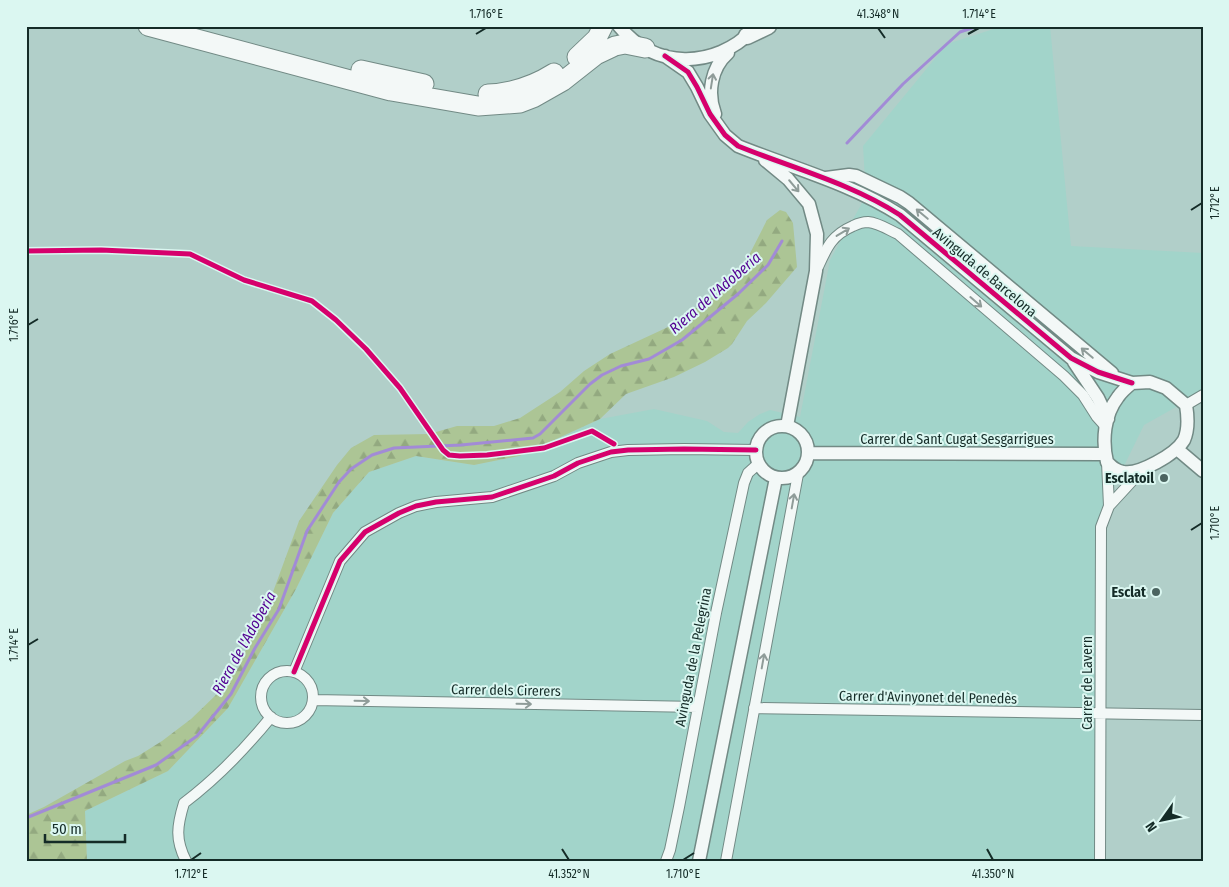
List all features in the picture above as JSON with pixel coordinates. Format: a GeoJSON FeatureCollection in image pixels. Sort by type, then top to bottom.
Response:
{"type":"FeatureCollection","features":[{"type":"Feature","properties":{"kind":"highway"},"geometry":{"type":"LineString","coordinates":[[148,26],[391,91],[478,106],[520,103],[533,98],[563,81],[596,55],[615,46],[625,44],[645,48]]}},
{"type":"Feature","properties":{"kind":"highway"},"geometry":{"type":"LineString","coordinates":[[179,26],[261,49],[478,94],[502,93],[520,88],[551,75],[582,53],[597,38],[603,26]]}},
{"type":"Feature","properties":{"kind":"highway"},"geometry":{"type":"LineString","coordinates":[[747,35],[768,26]]}},
{"type":"Feature","properties":{"kind":"street"},"geometry":{"type":"LineString","coordinates":[[619,26],[630,38],[645,48],[665,56],[688,72],[710,114],[731,141],[757,154],[788,179],[809,204],[817,234],[816,271],[787,426]]}},
{"type":"Feature","properties":{"kind":"street"},"geometry":{"type":"LineString","coordinates":[[665,56],[686,59],[708,57],[722,52],[747,35]]}},
{"type":"Feature","properties":{"kind":"street"},"geometry":{"type":"LineString","coordinates":[[719,126],[712,108],[713,73],[722,58],[747,35]]}},
{"type":"Feature","properties":{"kind":"street","name":"Avinguda de Barcelona"},"geometry":{"type":"LineString","coordinates":[[757,154],[823,178],[878,202],[900,215],[1071,358],[1098,372],[1129,382]]}},
{"type":"Feature","properties":{"kind":"street"},"geometry":{"type":"LineString","coordinates":[[823,178],[856,176],[900,197],[1095,359],[1129,382],[1150,382],[1166,388],[1186,405],[1187,429],[1184,439],[1177,449],[1163,459],[1125,473],[1115,470],[1106,458],[1104,439],[1107,423],[1118,395],[1129,382]]}},
{"type":"Feature","properties":{"kind":"street","name":"Avinguda de Barcelona"},"geometry":{"type":"LineString","coordinates":[[816,271],[828,245],[841,231],[868,222],[898,234],[1064,376],[1084,395],[1097,417],[1107,423]]}},
{"type":"Feature","properties":{"kind":"street","name":"Avinguda de Barcelona"},"geometry":{"type":"LineString","coordinates":[[1071,358],[1089,382],[1107,423]]}},
{"type":"Feature","properties":{"kind":"street"},"geometry":{"type":"LineString","coordinates":[[1186,405],[1203,395]]}},
{"type":"Feature","properties":{"kind":"street"},"geometry":{"type":"LineString","coordinates":[[780,426],[787,426],[800,432],[805,438],[808,453],[804,468],[798,474],[776,478],[769,475],[758,464],[757,443],[766,431],[780,426]]}},
{"type":"Feature","properties":{"kind":"street"},"geometry":{"type":"LineString","coordinates":[[294,672],[340,560],[366,532],[399,513],[416,506],[436,502],[492,497],[554,476],[578,463],[611,452],[666,449],[756,450]]}},
{"type":"Feature","properties":{"kind":"street"},"geometry":{"type":"LineString","coordinates":[[1177,449],[1203,471]]}},
{"type":"Feature","properties":{"kind":"street","name":"Carrer de Sant Cugat Sesgarrigues"},"geometry":{"type":"LineString","coordinates":[[808,453],[1106,458]]}},
{"type":"Feature","properties":{"kind":"street","name":"Carrer de Lavern"},"geometry":{"type":"LineString","coordinates":[[1106,458],[1109,506]]}},
{"type":"Feature","properties":{"kind":"street","name":"Avinguda de la Pelegrina"},"geometry":{"type":"LineString","coordinates":[[666,861],[679,807],[716,613],[744,484],[748,473],[758,464]]}},
{"type":"Feature","properties":{"kind":"street","name":"Carrer de Lavern"},"geometry":{"type":"LineString","coordinates":[[1100,861],[1101,527],[1109,506],[1145,467]]}},
{"type":"Feature","properties":{"kind":"street"},"geometry":{"type":"LineString","coordinates":[[726,861],[798,474]]}},
{"type":"Feature","properties":{"kind":"street"},"geometry":{"type":"LineString","coordinates":[[699,861],[776,478]]}},
{"type":"Feature","properties":{"kind":"street"},"geometry":{"type":"LineString","coordinates":[[285,671],[294,672],[306,679],[313,691],[313,700],[310,710],[302,719],[287,723],[271,717],[263,708],[261,695],[268,679],[276,673],[285,671]]}},
{"type":"Feature","properties":{"kind":"street","name":"Carrer dels Cirerers"},"geometry":{"type":"LineString","coordinates":[[313,700],[698,707]]}},
{"type":"Feature","properties":{"kind":"street","name":"Carrer d'Avinyonet del Penedès"},"geometry":{"type":"LineString","coordinates":[[754,708],[1203,715]]}},
{"type":"Feature","properties":{"kind":"street"},"geometry":{"type":"LineString","coordinates":[[186,861],[178,842],[177,831],[184,803],[202,790],[241,753],[271,717]]}},
{"type":"Feature","properties":{"kind":"shaded area"},"geometry":{"type":"Polygon","coordinates":[[[1003,26],[1050,26],[1071,246],[1203,253],[1203,392],[1144,425],[1103,509],[1102,861],[87,861],[85,811],[168,771],[228,708],[296,589],[333,513],[369,472],[416,456],[474,465],[519,456],[600,419],[654,409],[707,421],[724,432],[738,433],[748,422],[770,410],[800,417],[830,260],[866,196],[863,146],[947,44],[1003,26]]]}},
{"type":"Feature","properties":{"kind":"green space"},"geometry":{"type":"Polygon","coordinates":[[[780,210],[786,212],[793,223],[797,267],[766,303],[747,321],[728,348],[674,377],[626,394],[600,419],[519,456],[474,465],[416,456],[369,472],[333,513],[296,589],[228,708],[168,771],[85,811],[87,861],[26,861],[26,815],[44,807],[125,761],[138,756],[162,741],[191,719],[218,693],[239,667],[256,625],[266,611],[299,521],[337,465],[351,448],[374,435],[429,434],[457,426],[494,426],[520,418],[560,392],[584,371],[610,354],[666,328],[725,289],[743,267],[767,220],[780,210]]]}},
{"type":"Feature","properties":{"kind":"waterway"},"geometry":{"type":"LineString","coordinates":[[847,143],[903,84],[960,32],[978,26]]}},
{"type":"Feature","properties":{"kind":"waterway","name":"Riera de l'Adoberia"},"geometry":{"type":"LineString","coordinates":[[26,818],[156,765],[197,736],[231,694],[255,648],[279,609],[307,531],[339,482],[351,469],[372,455],[394,448],[461,445],[533,438],[540,434],[590,384],[602,375],[621,366],[649,359],[682,340],[738,294],[768,265],[782,241]]}},
{"type":"Feature","properties":{"kind":"cycle path"},"geometry":{"type":"LineString","coordinates":[[665,56],[688,72],[710,114],[725,135],[738,146],[841,185],[900,215],[1071,358],[1098,372],[1132,383]]}},
{"type":"Feature","properties":{"kind":"cycle path"},"geometry":{"type":"LineString","coordinates":[[26,251],[101,250],[190,254],[244,280],[312,301],[336,320],[366,349],[400,388],[443,450],[449,455],[487,455],[544,448],[592,431],[614,444]]}},
{"type":"Feature","properties":{"kind":"cycle path"},"geometry":{"type":"LineString","coordinates":[[294,672],[340,561],[365,532],[399,513],[416,506],[436,502],[492,497],[554,476],[578,463],[611,452],[684,449],[756,450]]}},
{"type":"Feature","properties":{"kind":"place","name":"Esclatoil"},"geometry":{"type":"Point","coordinates":[1164,478]}},
{"type":"Feature","properties":{"kind":"place","name":"Esclat"},"geometry":{"type":"Point","coordinates":[1156,592]}}]}
